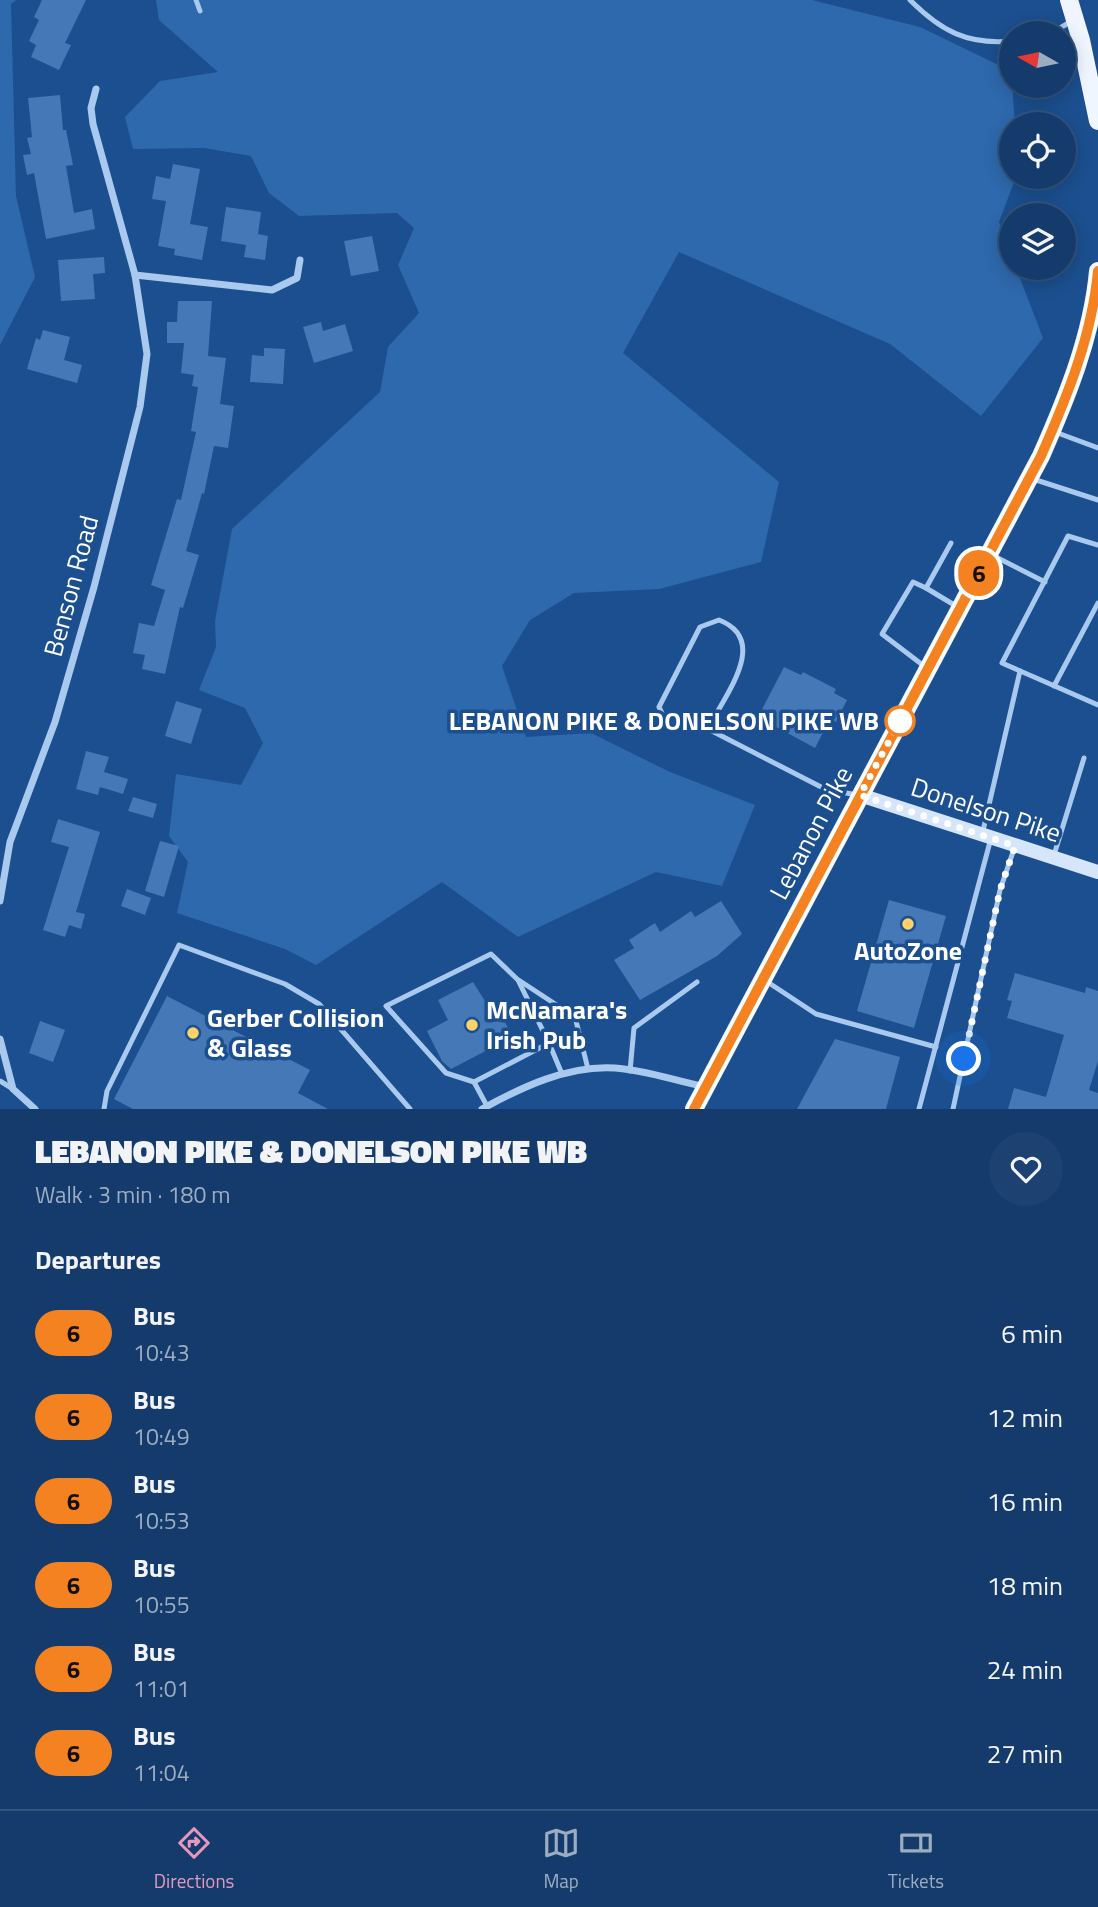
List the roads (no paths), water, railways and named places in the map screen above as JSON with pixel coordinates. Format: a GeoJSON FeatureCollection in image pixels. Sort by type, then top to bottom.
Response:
{"type":"FeatureCollection","features":[{"type":"Feature","properties":{"kind":"main road"},"geometry":{"type":"LineString","coordinates":[[1069,0],[1076,18],[1098,121]]}},
{"type":"Feature","properties":{"kind":"main road","name":"Lebanon Pike"},"geometry":{"type":"LineString","coordinates":[[694,1109],[1030,477],[1092,334],[1098,271]]}},
{"type":"Feature","properties":{"kind":"main road","name":"Donelson Pike"},"geometry":{"type":"LineString","coordinates":[[860,795],[1098,872]]}},
{"type":"Feature","properties":{"kind":"street","name":"Benson Road"},"geometry":{"type":"LineString","coordinates":[[0,901],[10,842],[55,722],[94,587],[140,407],[147,354],[135,275],[93,124],[91,108],[96,89]]}},
{"type":"Feature","properties":{"kind":"street"},"geometry":{"type":"LineString","coordinates":[[135,275],[272,290],[297,278],[300,260]]}},
{"type":"Feature","properties":{"kind":"street"},"geometry":{"type":"LineString","coordinates":[[0,1040],[13,1088],[34,1109]]}},
{"type":"Feature","properties":{"kind":"street"},"geometry":{"type":"LineString","coordinates":[[485,1107],[562,1074],[588,1069],[630,1071],[706,1087]]}},
{"type":"Feature","properties":{"kind":"lane"},"geometry":{"type":"LineString","coordinates":[[196,0],[200,11]]}},
{"type":"Feature","properties":{"kind":"lane"},"geometry":{"type":"LineString","coordinates":[[910,0],[946,29],[966,39],[999,42]]}},
{"type":"Feature","properties":{"kind":"lane"},"geometry":{"type":"LineString","coordinates":[[1071,21],[1076,18]]}},
{"type":"Feature","properties":{"kind":"lane"},"geometry":{"type":"LineString","coordinates":[[1052,431],[1098,448]]}},
{"type":"Feature","properties":{"kind":"lane"},"geometry":{"type":"LineString","coordinates":[[1030,477],[1098,500]]}},
{"type":"Feature","properties":{"kind":"lane"},"geometry":{"type":"LineString","coordinates":[[1098,545],[1068,536],[1002,663],[1098,705]]}},
{"type":"Feature","properties":{"kind":"lane"},"geometry":{"type":"LineString","coordinates":[[926,588],[951,543]]}},
{"type":"Feature","properties":{"kind":"lane"},"geometry":{"type":"LineString","coordinates":[[989,553],[1045,582]]}},
{"type":"Feature","properties":{"kind":"lane"},"geometry":{"type":"LineString","coordinates":[[928,668],[883,634],[913,582],[960,608]]}},
{"type":"Feature","properties":{"kind":"lane"},"geometry":{"type":"LineString","coordinates":[[1054,686],[1098,603]]}},
{"type":"Feature","properties":{"kind":"lane"},"geometry":{"type":"LineString","coordinates":[[708,729],[744,658],[744,644],[738,630],[719,620],[700,628],[659,708],[662,718],[677,729],[687,732],[708,729],[825,789],[860,795]]}},
{"type":"Feature","properties":{"kind":"lane"},"geometry":{"type":"LineString","coordinates":[[919,1109],[986,837],[1020,671]]}},
{"type":"Feature","properties":{"kind":"lane"},"geometry":{"type":"LineString","coordinates":[[1053,858],[1084,758]]}},
{"type":"Feature","properties":{"kind":"lane"},"geometry":{"type":"LineString","coordinates":[[953,1109],[1000,890],[1015,846]]}},
{"type":"Feature","properties":{"kind":"lane"},"geometry":{"type":"LineString","coordinates":[[104,1109],[107,1091],[179,945],[285,984],[318,1004],[410,1109]]}},
{"type":"Feature","properties":{"kind":"lane"},"geometry":{"type":"LineString","coordinates":[[549,1043],[474,1082],[446,1073],[386,1006],[491,954],[517,979],[575,1017],[588,1069]]}},
{"type":"Feature","properties":{"kind":"lane"},"geometry":{"type":"LineString","coordinates":[[517,979],[562,1074]]}},
{"type":"Feature","properties":{"kind":"lane"},"geometry":{"type":"LineString","coordinates":[[763,979],[816,1014],[936,1046]]}},
{"type":"Feature","properties":{"kind":"lane"},"geometry":{"type":"LineString","coordinates":[[630,1071],[634,1028],[697,982]]}},
{"type":"Feature","properties":{"kind":"lane"},"geometry":{"type":"LineString","coordinates":[[0,1081],[13,1088]]}},
{"type":"Feature","properties":{"kind":"lane"},"geometry":{"type":"LineString","coordinates":[[474,1082],[485,1107]]}},
{"type":"Feature","properties":{"kind":"place","name":"LEBANON PIKE & DONELSON PIKE WB"},"geometry":{"type":"Point","coordinates":[900,721]}},
{"type":"Feature","properties":{"kind":"place","name":"AutoZone"},"geometry":{"type":"Point","coordinates":[908,924]}},
{"type":"Feature","properties":{"kind":"place","name":"McNamara's Irish Pub"},"geometry":{"type":"Point","coordinates":[472,1025]}},
{"type":"Feature","properties":{"kind":"place","name":"Gerber Collision & Glass"},"geometry":{"type":"Point","coordinates":[193,1033]}}]}
